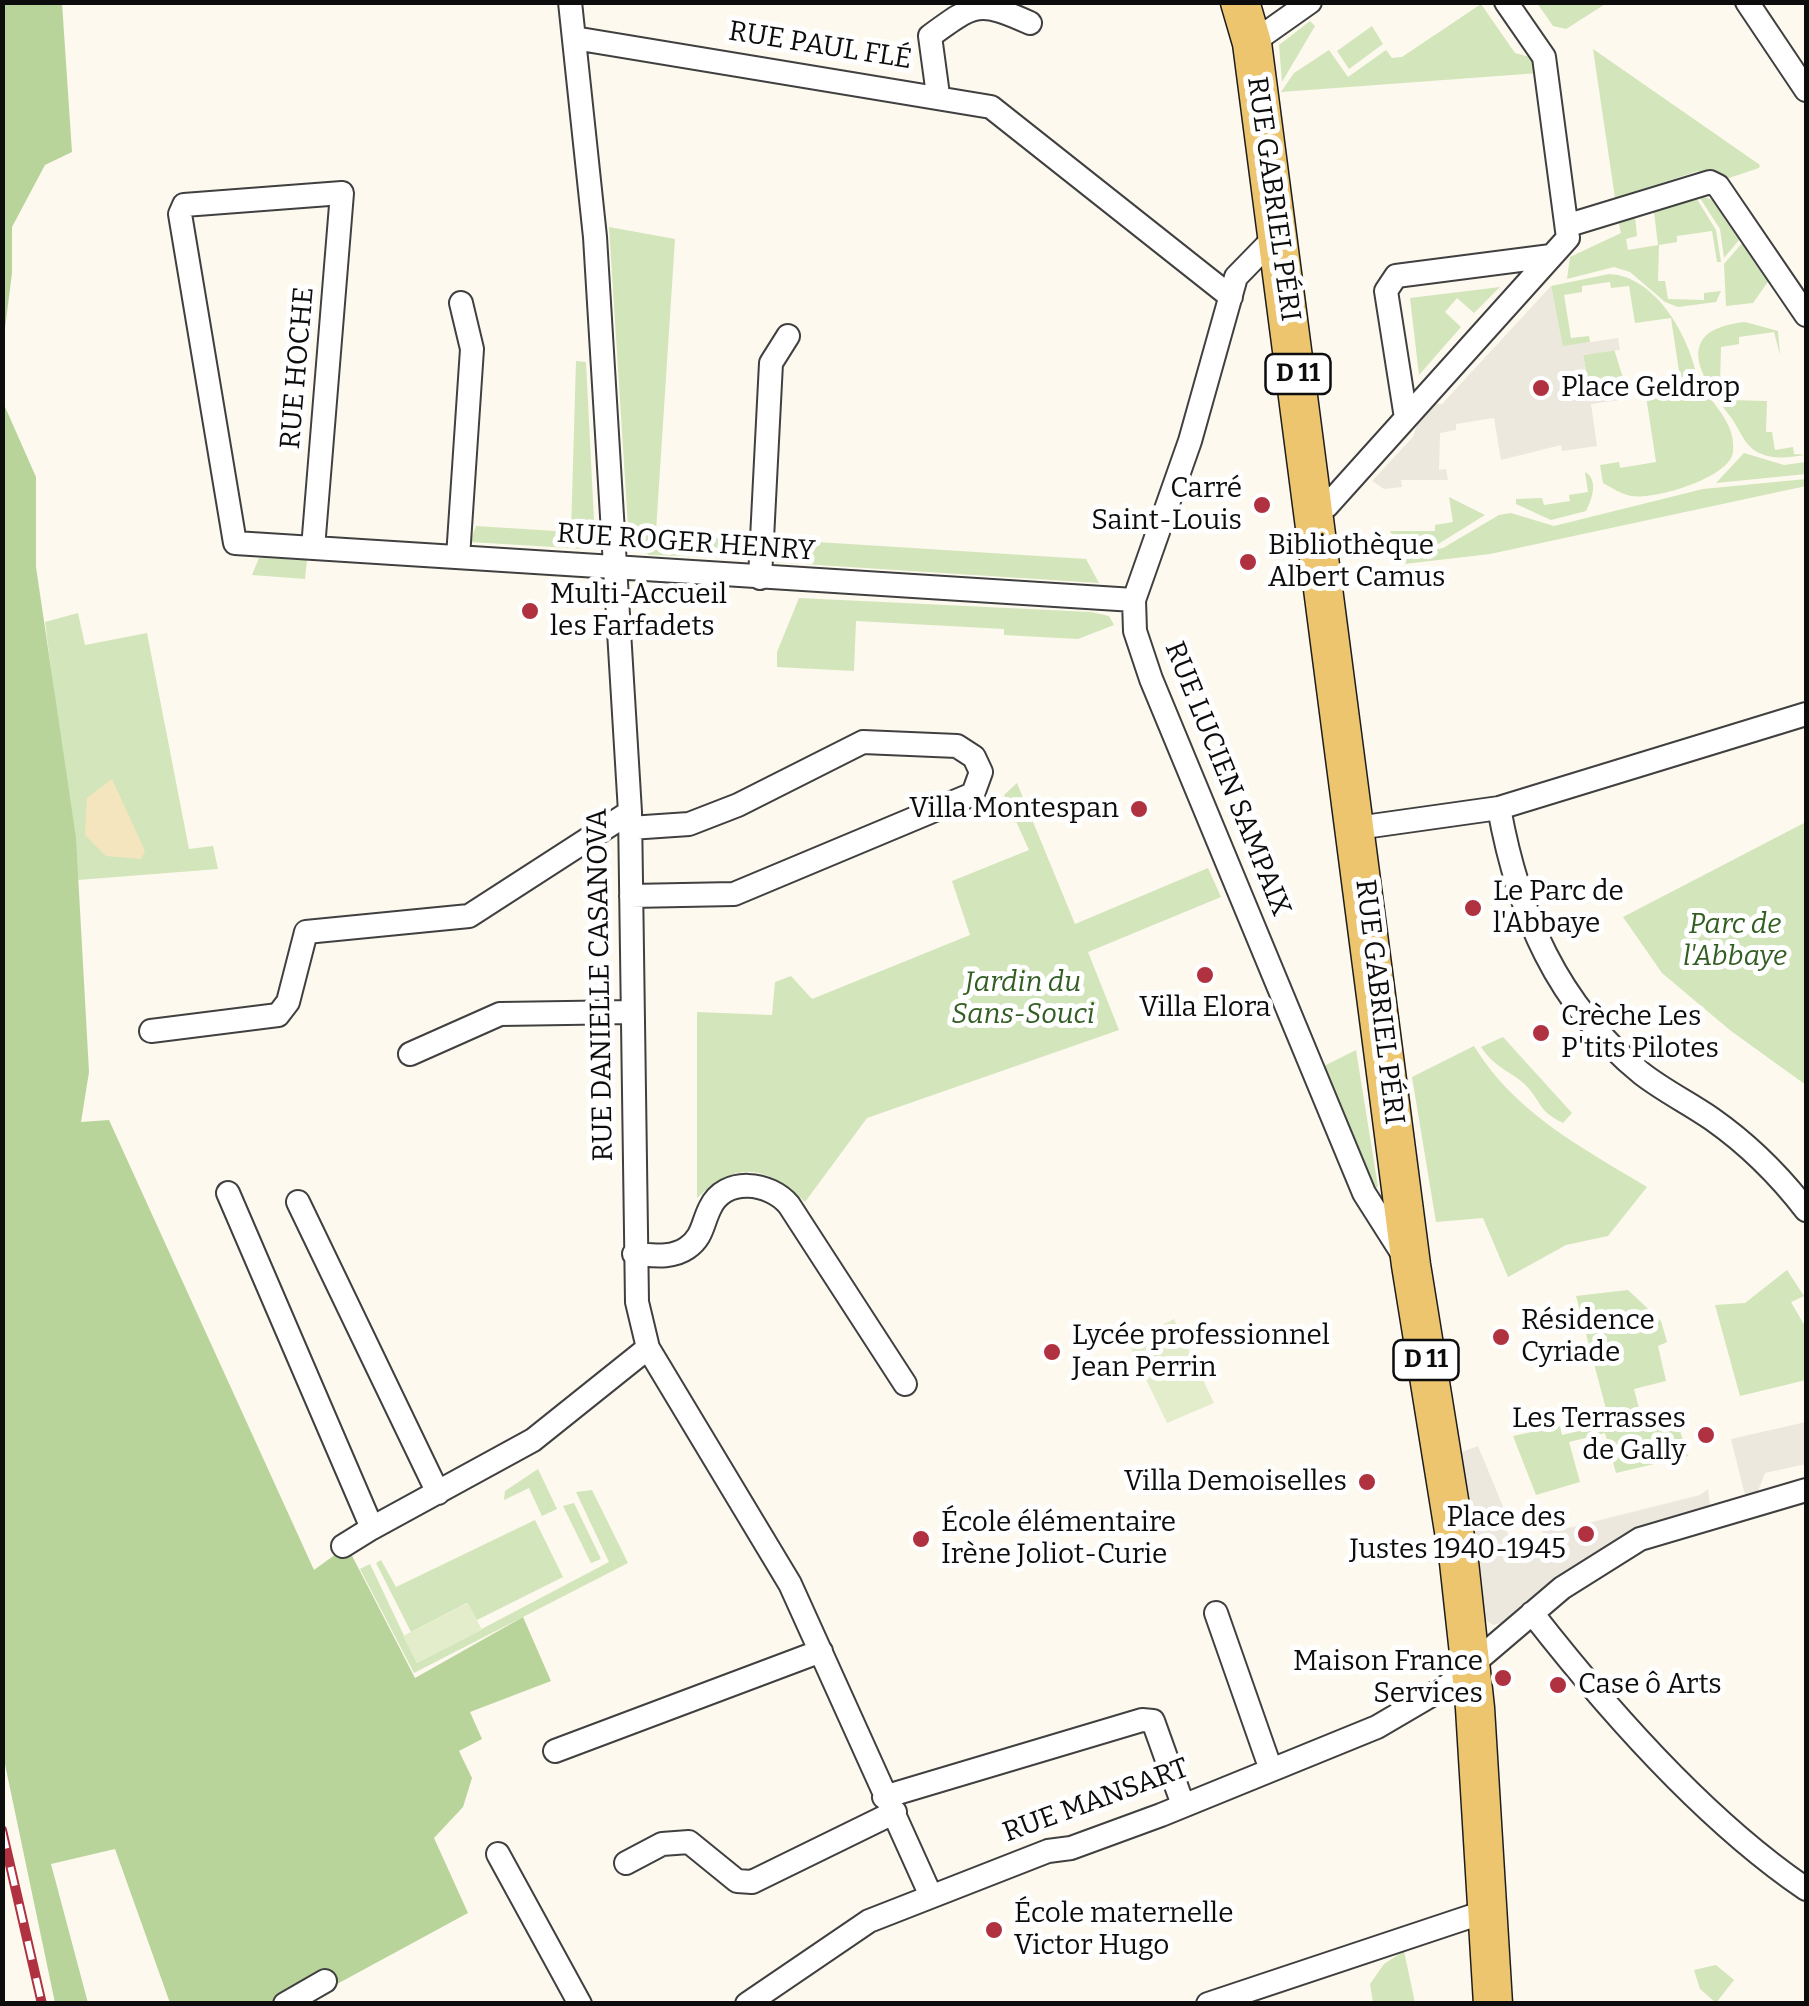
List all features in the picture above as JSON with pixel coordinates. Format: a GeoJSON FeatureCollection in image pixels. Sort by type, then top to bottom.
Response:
{"type":"FeatureCollection","features":[{"type":"Feature","properties":{"kind":"main road","name":"RUE GABRIEL PÉRI"},"geometry":{"type":"LineString","coordinates":[[1240,2],[1252,44],[1316,513],[1411,1265],[1459,1562],[1490,1910],[1493,2004]]}},
{"type":"Feature","properties":{"kind":"street","name":"RUE DANIELLE CASANOVA"},"geometry":{"type":"LineString","coordinates":[[570,2],[594,237],[630,820],[637,1302],[648,1348],[769,1546],[821,1651],[931,1896]]}},
{"type":"Feature","properties":{"kind":"street"},"geometry":{"type":"LineString","coordinates":[[1252,44],[1310,2]]}},
{"type":"Feature","properties":{"kind":"street"},"geometry":{"type":"LineString","coordinates":[[1316,513],[1327,506],[1568,238],[1544,57],[1506,2]]}},
{"type":"Feature","properties":{"kind":"street"},"geometry":{"type":"LineString","coordinates":[[1747,2],[1806,90]]}},
{"type":"Feature","properties":{"kind":"street","name":"RUE PAUL FLÉ"},"geometry":{"type":"LineString","coordinates":[[938,94],[930,36],[968,8],[990,4],[1030,22]]}},
{"type":"Feature","properties":{"kind":"street","name":"RUE PAUL FLÉ"},"geometry":{"type":"LineString","coordinates":[[574,38],[938,94],[991,107],[1231,297]]}},
{"type":"Feature","properties":{"kind":"street"},"geometry":{"type":"LineString","coordinates":[[1569,225],[1710,182],[1718,186],[1806,315]]}},
{"type":"Feature","properties":{"kind":"street","name":"RUE ROGER HENRY"},"geometry":{"type":"LineString","coordinates":[[342,193],[194,202],[184,205],[180,214],[235,543],[1134,600]]}},
{"type":"Feature","properties":{"kind":"street","name":"RUE HOCHE"},"geometry":{"type":"LineString","coordinates":[[313,548],[342,193]]}},
{"type":"Feature","properties":{"kind":"street","name":"RUE LUCIEN SAMPAIX"},"geometry":{"type":"LineString","coordinates":[[1277,235],[1241,270],[1231,297],[1190,441],[1134,600],[1136,630],[1151,679],[1368,1202],[1411,1265]]}},
{"type":"Feature","properties":{"kind":"street"},"geometry":{"type":"LineString","coordinates":[[1406,418],[1386,291],[1390,281],[1396,276],[1551,256]]}},
{"type":"Feature","properties":{"kind":"street"},"geometry":{"type":"LineString","coordinates":[[1231,297],[1245,285],[1262,280],[1277,282],[1286,294]]}},
{"type":"Feature","properties":{"kind":"street"},"geometry":{"type":"LineString","coordinates":[[458,557],[472,349],[461,304]]}},
{"type":"Feature","properties":{"kind":"street"},"geometry":{"type":"LineString","coordinates":[[760,578],[771,362],[788,336]]}},
{"type":"Feature","properties":{"kind":"street"},"geometry":{"type":"LineString","coordinates":[[1357,828],[1499,808],[1806,714]]}},
{"type":"Feature","properties":{"kind":"street"},"geometry":{"type":"LineString","coordinates":[[150,1031],[278,1015],[288,1002],[306,932],[469,916],[630,820],[689,824],[738,805],[862,742],[957,746],[974,756],[981,772],[973,794],[792,873],[734,894],[631,896]]}},
{"type":"Feature","properties":{"kind":"street"},"geometry":{"type":"LineString","coordinates":[[1499,808],[1511,874],[1524,914],[1542,951],[1581,1011],[1642,1073],[1761,1157],[1806,1210]]}},
{"type":"Feature","properties":{"kind":"street"},"geometry":{"type":"LineString","coordinates":[[410,1054],[500,1014],[632,1012]]}},
{"type":"Feature","properties":{"kind":"street"},"geometry":{"type":"LineString","coordinates":[[634,1254],[681,1252],[700,1235],[710,1208],[727,1191],[751,1185],[771,1190],[789,1205],[905,1384]]}},
{"type":"Feature","properties":{"kind":"street"},"geometry":{"type":"LineString","coordinates":[[228,1193],[372,1528]]}},
{"type":"Feature","properties":{"kind":"street"},"geometry":{"type":"LineString","coordinates":[[298,1202],[438,1493]]}},
{"type":"Feature","properties":{"kind":"street"},"geometry":{"type":"LineString","coordinates":[[343,1546],[533,1440],[648,1348]]}},
{"type":"Feature","properties":{"kind":"street","name":"RUE MANSART"},"geometry":{"type":"LineString","coordinates":[[747,2004],[869,1921],[1048,1850],[1071,1848],[1143,1821],[1400,1716],[1469,1666],[1575,1579],[1640,1539],[1806,1490]]}},
{"type":"Feature","properties":{"kind":"street"},"geometry":{"type":"LineString","coordinates":[[1216,1613],[1270,1767]]}},
{"type":"Feature","properties":{"kind":"street"},"geometry":{"type":"LineString","coordinates":[[1532,1613],[1640,1736],[1718,1816],[1806,1889]]}},
{"type":"Feature","properties":{"kind":"street"},"geometry":{"type":"LineString","coordinates":[[554,1751],[821,1651]]}},
{"type":"Feature","properties":{"kind":"street"},"geometry":{"type":"LineString","coordinates":[[626,1863],[662,1844],[689,1842],[737,1881],[752,1882],[890,1805],[1142,1720],[1153,1721],[1182,1802]]}},
{"type":"Feature","properties":{"kind":"street"},"geometry":{"type":"LineString","coordinates":[[498,1854],[580,2004]]}},
{"type":"Feature","properties":{"kind":"street"},"geometry":{"type":"LineString","coordinates":[[1208,2004],[1490,1910]]}},
{"type":"Feature","properties":{"kind":"street"},"geometry":{"type":"LineString","coordinates":[[285,2004],[325,1982]]}},
{"type":"Feature","properties":{"kind":"green space"},"geometry":{"type":"Polygon","coordinates":[[[3,2],[62,3],[72,152],[45,165],[12,227],[12,273],[3,344],[3,2]]]}},
{"type":"Feature","properties":{"kind":"green space"},"geometry":{"type":"Polygon","coordinates":[[[1537,3],[1607,3],[1566,29],[1553,26],[1537,3]]]}},
{"type":"Feature","properties":{"kind":"green space"},"geometry":{"type":"Polygon","coordinates":[[[1481,4],[1515,53],[1534,58],[1539,73],[1281,92],[1294,73],[1329,50],[1348,77],[1386,50],[1392,58],[1402,57],[1481,4]]]}},
{"type":"Feature","properties":{"kind":"green space"},"geometry":{"type":"Polygon","coordinates":[[[1310,21],[1315,26],[1282,82],[1279,45],[1310,21]]]}},
{"type":"Feature","properties":{"kind":"green space"},"geometry":{"type":"Polygon","coordinates":[[[1372,26],[1383,44],[1349,69],[1337,51],[1372,26]]]}},
{"type":"Feature","properties":{"kind":"green space"},"geometry":{"type":"Polygon","coordinates":[[[1593,49],[1760,165],[1759,168],[1720,181],[1698,171],[1615,198],[1593,49]]]}},
{"type":"Feature","properties":{"kind":"green space"},"geometry":{"type":"Polygon","coordinates":[[[1698,195],[1713,200],[1740,239],[1724,258],[1720,229],[1698,195]]]}},
{"type":"Feature","properties":{"kind":"green space"},"geometry":{"type":"Polygon","coordinates":[[[1695,196],[1716,230],[1721,262],[1717,262],[1712,231],[1677,236],[1677,242],[1659,245],[1658,281],[1665,281],[1668,299],[1704,300],[1704,293],[1721,291],[1716,302],[1678,307],[1665,302],[1630,272],[1614,267],[1567,279],[1570,257],[1621,233],[1618,220],[1635,216],[1637,236],[1626,239],[1628,250],[1658,245],[1653,204],[1695,196]]]}},
{"type":"Feature","properties":{"kind":"green space"},"geometry":{"type":"Polygon","coordinates":[[[609,227],[675,239],[656,531],[749,538],[749,558],[649,555],[629,542],[609,227]]]}},
{"type":"Feature","properties":{"kind":"green space"},"geometry":{"type":"Polygon","coordinates":[[[1743,242],[1770,279],[1753,303],[1726,306],[1724,264],[1743,242]]]}},
{"type":"Feature","properties":{"kind":"green space"},"geometry":{"type":"Polygon","coordinates":[[[1609,274],[1643,286],[1670,314],[1689,350],[1698,384],[1665,390],[1663,381],[1680,378],[1671,318],[1635,323],[1629,286],[1611,288],[1610,282],[1582,286],[1582,292],[1564,295],[1571,338],[1589,336],[1590,342],[1562,347],[1551,286],[1609,274]]]}},
{"type":"Feature","properties":{"kind":"green space"},"geometry":{"type":"Polygon","coordinates":[[[1500,287],[1474,313],[1457,298],[1445,312],[1461,327],[1419,375],[1410,298],[1500,287]]]}},
{"type":"Feature","properties":{"kind":"green space"},"geometry":{"type":"Polygon","coordinates":[[[1745,322],[1778,331],[1780,355],[1774,332],[1739,337],[1739,344],[1721,347],[1720,384],[1727,384],[1730,400],[1767,401],[1766,432],[1772,432],[1775,450],[1793,447],[1794,454],[1806,455],[1776,457],[1754,450],[1702,371],[1698,357],[1707,335],[1745,322]]]}},
{"type":"Feature","properties":{"kind":"green space"},"geometry":{"type":"Polygon","coordinates":[[[1614,349],[1624,381],[1589,387],[1583,355],[1614,349]]]}},
{"type":"Feature","properties":{"kind":"green space"},"geometry":{"type":"Polygon","coordinates":[[[576,361],[586,362],[595,540],[586,549],[470,542],[476,526],[571,532],[576,361]]]}},
{"type":"Feature","properties":{"kind":"green space"},"geometry":{"type":"Polygon","coordinates":[[[1704,390],[1732,434],[1729,462],[1690,485],[1656,494],[1631,496],[1603,483],[1600,465],[1619,462],[1620,468],[1656,462],[1646,396],[1704,390]]]}},
{"type":"Feature","properties":{"kind":"green space"},"geometry":{"type":"Polygon","coordinates":[[[2,400],[36,477],[36,567],[76,838],[89,1072],[81,1122],[109,1120],[314,1570],[347,1546],[415,1678],[523,1617],[551,1681],[470,1712],[482,1739],[459,1751],[472,1778],[463,1807],[434,1838],[468,1913],[302,2003],[170,2003],[115,1849],[51,1864],[88,2003],[55,2003],[2,1750],[2,400]]]}},
{"type":"Feature","properties":{"kind":"green space"},"geometry":{"type":"Polygon","coordinates":[[[1744,453],[1784,465],[1806,462],[1806,474],[1716,483],[1744,453]]]}},
{"type":"Feature","properties":{"kind":"green space"},"geometry":{"type":"Polygon","coordinates":[[[1585,472],[1593,485],[1586,511],[1551,520],[1516,504],[1516,499],[1542,498],[1544,505],[1570,501],[1569,495],[1588,492],[1585,472]]]}},
{"type":"Feature","properties":{"kind":"green space"},"geometry":{"type":"Polygon","coordinates":[[[1806,479],[1806,486],[1490,554],[1404,564],[1403,556],[1443,548],[1499,515],[1511,513],[1554,526],[1703,489],[1806,479]]]}},
{"type":"Feature","properties":{"kind":"green space"},"geometry":{"type":"Polygon","coordinates":[[[1449,497],[1485,515],[1435,546],[1400,549],[1390,531],[1435,531],[1435,525],[1453,522],[1449,497]]]}},
{"type":"Feature","properties":{"kind":"green space"},"geometry":{"type":"Polygon","coordinates":[[[770,539],[1086,559],[1099,583],[771,562],[770,539]]]}},
{"type":"Feature","properties":{"kind":"green space"},"geometry":{"type":"Polygon","coordinates":[[[259,558],[307,560],[305,579],[252,575],[259,558]]]}},
{"type":"Feature","properties":{"kind":"green space"},"geometry":{"type":"Polygon","coordinates":[[[799,598],[1091,612],[1109,616],[1114,625],[1078,639],[1004,635],[1004,629],[856,621],[854,671],[777,667],[777,652],[799,598]]]}},
{"type":"Feature","properties":{"kind":"green space"},"geometry":{"type":"Polygon","coordinates":[[[78,613],[85,645],[147,633],[189,849],[213,846],[218,869],[78,880],[45,622],[78,613]]]}},
{"type":"Feature","properties":{"kind":"green space","name":"Jardin du Sans-Souci"},"geometry":{"type":"Polygon","coordinates":[[[1017,783],[1075,924],[1208,868],[1221,897],[1088,952],[1119,1030],[867,1118],[805,1202],[777,1181],[752,1172],[726,1177],[697,1198],[697,1012],[772,1015],[775,982],[791,976],[812,999],[970,935],[952,881],[1029,850],[1004,795],[1017,783]]]}},
{"type":"Feature","properties":{"kind":"green space","name":"Parc de l'Abbaye"},"geometry":{"type":"Polygon","coordinates":[[[1806,822],[1806,1085],[1731,1031],[1662,973],[1623,917],[1806,822]]]}},
{"type":"Feature","properties":{"kind":"green space"},"geometry":{"type":"Polygon","coordinates":[[[1503,1037],[1572,1113],[1563,1123],[1546,1112],[1525,1084],[1481,1047],[1503,1037]]]}},
{"type":"Feature","properties":{"kind":"green space"},"geometry":{"type":"Polygon","coordinates":[[[1474,1046],[1490,1070],[1529,1110],[1647,1187],[1608,1236],[1566,1245],[1508,1277],[1483,1218],[1436,1222],[1412,1077],[1474,1046]]]}},
{"type":"Feature","properties":{"kind":"green space"},"geometry":{"type":"Polygon","coordinates":[[[1356,1050],[1378,1187],[1375,1188],[1324,1066],[1356,1050]]]}},
{"type":"Feature","properties":{"kind":"green space"},"geometry":{"type":"Polygon","coordinates":[[[1787,1270],[1804,1296],[1791,1302],[1806,1328],[1806,1380],[1740,1396],[1715,1305],[1745,1303],[1787,1270]]]}},
{"type":"Feature","properties":{"kind":"green space"},"geometry":{"type":"Polygon","coordinates":[[[1628,1290],[1661,1321],[1667,1342],[1658,1346],[1666,1381],[1634,1389],[1642,1420],[1674,1412],[1688,1456],[1616,1473],[1605,1433],[1569,1442],[1580,1482],[1536,1495],[1513,1436],[1560,1426],[1562,1435],[1610,1424],[1576,1296],[1628,1290]]]}},
{"type":"Feature","properties":{"kind":"green space"},"geometry":{"type":"Polygon","coordinates":[[[1174,1319],[1214,1403],[1167,1423],[1128,1342],[1174,1319]]]}},
{"type":"Feature","properties":{"kind":"green space"},"geometry":{"type":"Polygon","coordinates":[[[538,1469],[557,1509],[542,1516],[529,1488],[504,1500],[505,1491],[538,1469]]]}},
{"type":"Feature","properties":{"kind":"green space"},"geometry":{"type":"Polygon","coordinates":[[[592,1490],[628,1563],[414,1673],[360,1569],[370,1564],[417,1663],[609,1562],[576,1492],[592,1490]]]}},
{"type":"Feature","properties":{"kind":"green space"},"geometry":{"type":"Polygon","coordinates":[[[574,1503],[601,1559],[591,1563],[563,1506],[574,1503]]]}},
{"type":"Feature","properties":{"kind":"green space"},"geometry":{"type":"Polygon","coordinates":[[[535,1520],[563,1577],[477,1620],[467,1603],[411,1632],[376,1563],[381,1560],[396,1587],[535,1520]]]}},
{"type":"Feature","properties":{"kind":"green space"},"geometry":{"type":"Polygon","coordinates":[[[468,1603],[482,1630],[417,1663],[403,1636],[468,1603]]]}},
{"type":"Feature","properties":{"kind":"green space"},"geometry":{"type":"Polygon","coordinates":[[[1404,1951],[1415,2003],[1373,2003],[1370,1984],[1384,1964],[1404,1951]]]}},
{"type":"Feature","properties":{"kind":"green space"},"geometry":{"type":"Polygon","coordinates":[[[1716,1965],[1734,1980],[1716,2003],[1700,1989],[1694,1970],[1716,1965]]]}},
{"type":"Feature","properties":{"kind":"sand"},"geometry":{"type":"Polygon","coordinates":[[[112,779],[145,851],[141,859],[106,856],[85,835],[87,798],[112,779]]]}},
{"type":"Feature","properties":{"kind":"shaded area","name":"Place Geldrop"},"geometry":{"type":"Polygon","coordinates":[[[1551,286],[1563,346],[1618,338],[1620,350],[1583,355],[1589,387],[1624,381],[1626,389],[1627,399],[1591,404],[1597,446],[1562,451],[1561,445],[1501,460],[1494,418],[1456,424],[1456,430],[1440,433],[1439,470],[1446,469],[1448,480],[1401,480],[1402,487],[1384,489],[1372,481],[1413,437],[1420,416],[1432,404],[1442,404],[1551,286]]]}},
{"type":"Feature","properties":{"kind":"shaded area"},"geometry":{"type":"Polygon","coordinates":[[[1806,1422],[1806,1464],[1765,1473],[1758,1491],[1745,1495],[1731,1439],[1806,1422]]]}},
{"type":"Feature","properties":{"kind":"shaded area","name":"Place des Justes 1940-1945"},"geometry":{"type":"Polygon","coordinates":[[[1478,1446],[1504,1509],[1499,1512],[1514,1548],[1544,1537],[1541,1528],[1560,1517],[1564,1529],[1700,1495],[1708,1489],[1710,1506],[1661,1520],[1613,1542],[1508,1621],[1493,1625],[1479,1616],[1459,1453],[1478,1446]]]}},
{"type":"Feature","properties":{"kind":"railway"},"geometry":{"type":"LineString","coordinates":[[2,1830],[42,2004]]}},
{"type":"Feature","properties":{"kind":"place","name":"Place Geldrop"},"geometry":{"type":"Point","coordinates":[1541,388]}},
{"type":"Feature","properties":{"kind":"place","name":"Carré Saint-Louis"},"geometry":{"type":"Point","coordinates":[1262,505]}},
{"type":"Feature","properties":{"kind":"place","name":"Bibliothèque Albert Camus"},"geometry":{"type":"Point","coordinates":[1248,562]}},
{"type":"Feature","properties":{"kind":"place","name":"Multi-Accueil les Farfadets"},"geometry":{"type":"Point","coordinates":[530,611]}},
{"type":"Feature","properties":{"kind":"place","name":"Villa Montespan"},"geometry":{"type":"Point","coordinates":[1139,809]}},
{"type":"Feature","properties":{"kind":"place","name":"Le Parc de l'Abbaye"},"geometry":{"type":"Point","coordinates":[1473,908]}},
{"type":"Feature","properties":{"kind":"place","name":"Villa Elora"},"geometry":{"type":"Point","coordinates":[1205,975]}},
{"type":"Feature","properties":{"kind":"place","name":"Crèche Les P'tits Pilotes"},"geometry":{"type":"Point","coordinates":[1541,1033]}},
{"type":"Feature","properties":{"kind":"place","name":"Résidence Cyriade"},"geometry":{"type":"Point","coordinates":[1501,1337]}},
{"type":"Feature","properties":{"kind":"place","name":"Lycée professionnel Jean Perrin"},"geometry":{"type":"Point","coordinates":[1052,1352]}},
{"type":"Feature","properties":{"kind":"place","name":"Les Terrasses de Gally"},"geometry":{"type":"Point","coordinates":[1706,1435]}},
{"type":"Feature","properties":{"kind":"place","name":"Villa Demoiselles"},"geometry":{"type":"Point","coordinates":[1367,1482]}},
{"type":"Feature","properties":{"kind":"place","name":"Place des Justes 1940-1945"},"geometry":{"type":"Point","coordinates":[1586,1534]}},
{"type":"Feature","properties":{"kind":"place","name":"École élémentaire Irène Joliot-Curie"},"geometry":{"type":"Point","coordinates":[921,1539]}},
{"type":"Feature","properties":{"kind":"place","name":"Maison France Services"},"geometry":{"type":"Point","coordinates":[1503,1678]}},
{"type":"Feature","properties":{"kind":"place","name":"Case ô Arts"},"geometry":{"type":"Point","coordinates":[1558,1685]}},
{"type":"Feature","properties":{"kind":"place","name":"École maternelle Victor Hugo"},"geometry":{"type":"Point","coordinates":[994,1930]}}]}
